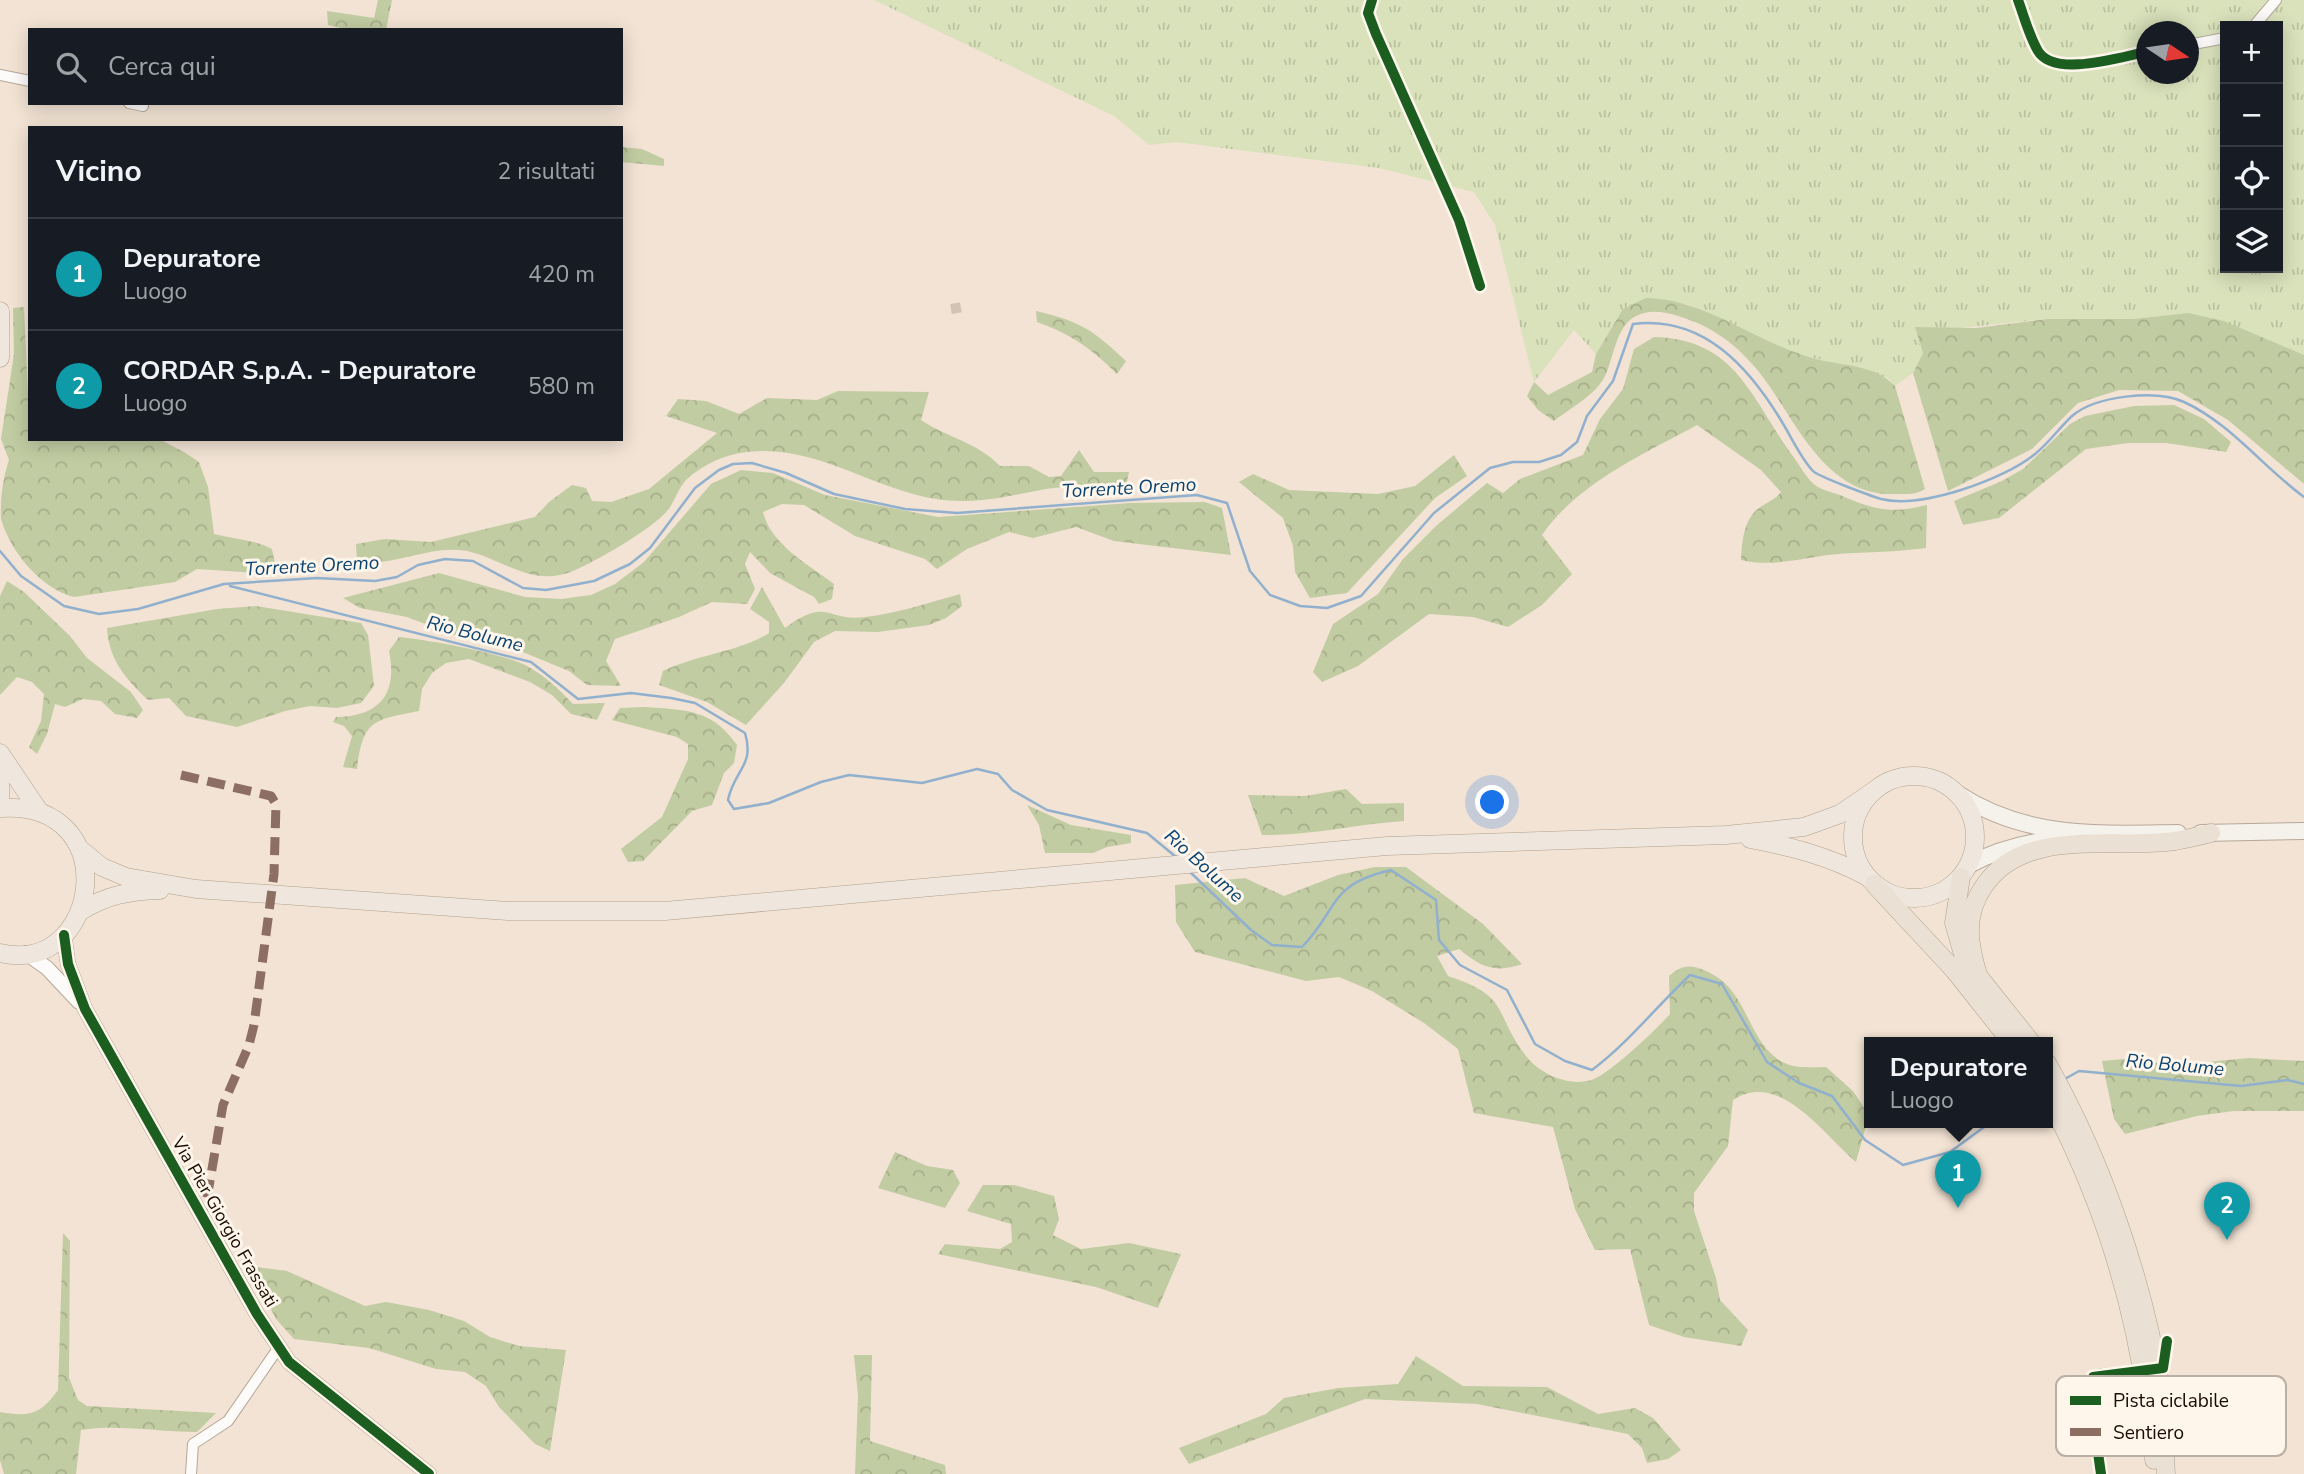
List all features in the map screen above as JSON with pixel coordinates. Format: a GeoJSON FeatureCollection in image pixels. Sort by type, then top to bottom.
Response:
{"type":"FeatureCollection","features":[{"type":"Feature","properties":{"kind":"highway"},"geometry":{"type":"LineString","coordinates":[[1979,978],[1969,946],[1970,918],[1981,890],[2000,866],[2026,852],[2055,846],[2174,841],[2211,833]]}},
{"type":"Feature","properties":{"kind":"highway"},"geometry":{"type":"LineString","coordinates":[[1965,871],[1954,923],[1957,942],[1964,958],[2027,1037]]}},
{"type":"Feature","properties":{"kind":"highway"},"geometry":{"type":"LineString","coordinates":[[1871,881],[1954,970],[2007,1037]]}},
{"type":"Feature","properties":{"kind":"highway"},"geometry":{"type":"LineString","coordinates":[[2055,1098],[2091,1189],[2123,1286],[2140,1351],[2143,1376]]}},
{"type":"Feature","properties":{"kind":"highway"},"geometry":{"type":"LineString","coordinates":[[2055,1098],[2135,1274],[2158,1376]]}},
{"type":"Feature","properties":{"kind":"highway"},"geometry":{"type":"LineString","coordinates":[[2152,1456],[2154,1474]]}},
{"type":"Feature","properties":{"kind":"highway"},"geometry":{"type":"LineString","coordinates":[[2165,1456],[2166,1474]]}},
{"type":"Feature","properties":{"kind":"main road"},"geometry":{"type":"LineString","coordinates":[[0,311],[0,358]]}},
{"type":"Feature","properties":{"kind":"main road"},"geometry":{"type":"LineString","coordinates":[[0,755],[0,801]]}},
{"type":"Feature","properties":{"kind":"main road"},"geometry":{"type":"LineString","coordinates":[[0,755],[39,811]]}},
{"type":"Feature","properties":{"kind":"main road"},"geometry":{"type":"LineString","coordinates":[[0,808],[19,807],[39,811],[63,826],[80,849],[102,867],[126,877],[196,889],[508,912],[665,911],[1413,845],[1726,835],[1804,827],[1840,814],[1888,782],[1917,775],[1946,784],[1986,812],[2025,826],[2072,832],[2131,834],[2304,831]]}},
{"type":"Feature","properties":{"kind":"main road"},"geometry":{"type":"LineString","coordinates":[[1871,881],[1854,848],[1853,832],[1864,802],[1875,790]]}},
{"type":"Feature","properties":{"kind":"main road"},"geometry":{"type":"LineString","coordinates":[[1958,794],[1968,806],[1976,835],[1965,871]]}},
{"type":"Feature","properties":{"kind":"main road"},"geometry":{"type":"LineString","coordinates":[[1726,835],[1800,848],[1837,861],[1895,895],[1919,899],[1935,895],[1990,854],[2026,842],[2131,834]]}},
{"type":"Feature","properties":{"kind":"main road"},"geometry":{"type":"LineString","coordinates":[[0,953],[26,954],[46,947],[64,934],[81,911],[87,891],[87,869],[80,849]]}},
{"type":"Feature","properties":{"kind":"main road"},"geometry":{"type":"LineString","coordinates":[[81,911],[103,898],[129,891],[196,889]]}},
{"type":"Feature","properties":{"kind":"street"},"geometry":{"type":"LineString","coordinates":[[1372,0],[1368,13],[1459,220],[1480,286]]}},
{"type":"Feature","properties":{"kind":"street"},"geometry":{"type":"LineString","coordinates":[[2018,0],[2039,53],[2052,65],[2071,65],[2136,54]]}},
{"type":"Feature","properties":{"kind":"street"},"geometry":{"type":"LineString","coordinates":[[2257,21],[2276,0]]}},
{"type":"Feature","properties":{"kind":"street"},"geometry":{"type":"LineString","coordinates":[[2199,43],[2220,39]]}},
{"type":"Feature","properties":{"kind":"street"},"geometry":{"type":"LineString","coordinates":[[0,75],[28,81]]}},
{"type":"Feature","properties":{"kind":"street"},"geometry":{"type":"LineString","coordinates":[[138,105],[143,106]]}},
{"type":"Feature","properties":{"kind":"street","name":"Via Pier Giorgio Frassati"},"geometry":{"type":"LineString","coordinates":[[64,934],[68,964],[85,1009],[199,1216],[289,1362],[429,1474]]}},
{"type":"Feature","properties":{"kind":"street","name":"Via Pier Giorgio Frassati"},"geometry":{"type":"LineString","coordinates":[[26,954],[47,968],[85,1009]]}},
{"type":"Feature","properties":{"kind":"street"},"geometry":{"type":"LineString","coordinates":[[2163,1367],[2167,1341]]}},
{"type":"Feature","properties":{"kind":"street"},"geometry":{"type":"LineString","coordinates":[[191,1474],[193,1444],[228,1421],[279,1347]]}},
{"type":"Feature","properties":{"kind":"street"},"geometry":{"type":"LineString","coordinates":[[2096,1376],[2131,1373]]}},
{"type":"Feature","properties":{"kind":"street"},"geometry":{"type":"LineString","coordinates":[[2098,1456],[2101,1474]]}},
{"type":"Feature","properties":{"kind":"green space"},"geometry":{"type":"Polygon","coordinates":[[[378,0],[392,0],[386,28],[341,28],[328,25],[327,11],[374,18],[378,0]]]}},
{"type":"Feature","properties":{"kind":"green space"},"geometry":{"type":"Polygon","coordinates":[[[874,0],[2304,0],[2304,355],[2188,313],[2133,319],[2047,319],[1960,328],[1919,342],[1923,353],[1913,373],[1895,386],[1888,378],[1792,352],[1686,304],[1623,309],[1596,354],[1574,330],[1534,382],[1495,225],[1474,192],[1379,168],[1176,142],[1149,145],[1114,116],[874,0]]]}},
{"type":"Feature","properties":{"kind":"green space"},"geometry":{"type":"Polygon","coordinates":[[[623,147],[642,149],[664,159],[664,166],[623,162],[623,147]]]}},
{"type":"Feature","properties":{"kind":"green space"},"geometry":{"type":"Polygon","coordinates":[[[1646,298],[1691,306],[1776,345],[1820,360],[1869,370],[1887,379],[1895,386],[1925,489],[1914,493],[1894,494],[1869,491],[1848,482],[1813,451],[1759,372],[1741,353],[1713,331],[1668,313],[1646,312],[1629,321],[1620,334],[1601,383],[1582,401],[1554,421],[1538,410],[1527,396],[1534,382],[1548,395],[1592,372],[1596,354],[1623,309],[1646,298]]]}},
{"type":"Feature","properties":{"kind":"green space"},"geometry":{"type":"Polygon","coordinates":[[[24,307],[28,441],[163,441],[199,462],[208,487],[214,534],[272,549],[276,568],[269,574],[197,569],[175,582],[74,597],[50,586],[28,567],[12,544],[1,519],[2,489],[9,460],[1,439],[14,354],[13,308],[24,307]]]}},
{"type":"Feature","properties":{"kind":"green space"},"geometry":{"type":"Polygon","coordinates":[[[1036,311],[1086,328],[1126,361],[1117,374],[1080,343],[1037,322],[1036,311]]]}},
{"type":"Feature","properties":{"kind":"green space"},"geometry":{"type":"Polygon","coordinates":[[[2188,313],[2224,321],[2304,355],[2304,484],[2228,420],[2178,391],[2119,390],[2078,403],[2032,449],[1948,491],[1913,373],[1923,353],[1915,327],[1976,328],[2047,319],[2133,319],[2188,313]]]}},
{"type":"Feature","properties":{"kind":"green space"},"geometry":{"type":"Polygon","coordinates":[[[1654,337],[1682,340],[1704,348],[1723,360],[1752,393],[1803,471],[1817,487],[1883,509],[1927,505],[1926,548],[1838,554],[1765,563],[1741,560],[1744,532],[1750,519],[1759,508],[1781,492],[1761,470],[1697,425],[1633,459],[1592,485],[1557,517],[1542,535],[1572,574],[1542,605],[1508,627],[1473,617],[1429,614],[1358,666],[1322,682],[1313,672],[1333,624],[1378,594],[1403,559],[1436,526],[1487,483],[1503,493],[1520,479],[1583,455],[1600,419],[1623,389],[1634,349],[1654,337]]]}},
{"type":"Feature","properties":{"kind":"green space"},"geometry":{"type":"Polygon","coordinates":[[[838,391],[929,392],[921,420],[982,451],[1000,466],[1029,466],[1049,477],[1061,476],[1079,450],[1094,472],[1129,472],[1126,486],[1056,488],[991,499],[950,501],[912,494],[797,455],[773,451],[748,452],[723,458],[700,469],[686,480],[667,511],[649,527],[573,571],[544,576],[531,574],[467,551],[453,550],[371,563],[357,562],[356,544],[385,539],[431,542],[535,517],[549,502],[572,485],[586,488],[592,501],[611,502],[649,489],[717,433],[666,416],[678,399],[706,401],[739,414],[767,398],[817,400],[838,391]]]}},
{"type":"Feature","properties":{"kind":"green space"},"geometry":{"type":"Polygon","coordinates":[[[2174,405],[2204,419],[2231,442],[2226,452],[2166,443],[2128,443],[2086,449],[1999,518],[1963,525],[1954,501],[2023,469],[2070,424],[2085,416],[2134,406],[2174,405]]]}},
{"type":"Feature","properties":{"kind":"green space"},"geometry":{"type":"Polygon","coordinates":[[[1454,455],[1467,476],[1435,498],[1347,593],[1310,598],[1295,572],[1293,546],[1283,518],[1239,482],[1253,474],[1289,490],[1378,494],[1415,486],[1454,455]]]}},
{"type":"Feature","properties":{"kind":"green space"},"geometry":{"type":"Polygon","coordinates":[[[741,470],[773,473],[825,495],[938,517],[1130,503],[1205,502],[1222,508],[1231,555],[1114,541],[1076,527],[1033,538],[1009,532],[967,549],[937,569],[925,559],[855,536],[804,505],[782,504],[763,512],[767,524],[792,553],[834,584],[832,599],[819,604],[814,597],[770,573],[750,552],[745,564],[755,589],[747,604],[712,602],[679,617],[615,639],[606,661],[621,686],[587,685],[569,671],[501,643],[457,636],[407,617],[360,608],[343,598],[439,573],[525,597],[561,599],[591,595],[615,584],[644,562],[711,484],[741,470]]]}},
{"type":"Feature","properties":{"kind":"green space"},"geometry":{"type":"Polygon","coordinates":[[[7,581],[24,592],[70,636],[87,658],[131,692],[143,710],[137,718],[115,714],[101,701],[83,699],[65,707],[55,704],[47,734],[37,754],[29,747],[41,721],[44,694],[32,682],[17,677],[0,695],[0,596],[7,581]]]}},
{"type":"Feature","properties":{"kind":"green space"},"geometry":{"type":"Polygon","coordinates":[[[762,587],[785,628],[810,613],[826,612],[852,618],[865,617],[901,611],[960,594],[962,606],[946,618],[929,625],[878,632],[835,631],[814,642],[784,683],[746,725],[707,702],[659,685],[663,671],[746,644],[769,633],[769,622],[750,609],[762,587]]]}},
{"type":"Feature","properties":{"kind":"green space"},"geometry":{"type":"Polygon","coordinates":[[[256,606],[361,623],[368,635],[374,686],[361,703],[337,708],[310,706],[285,711],[237,727],[186,716],[169,698],[148,700],[125,676],[108,639],[107,628],[217,609],[256,606]]]}},
{"type":"Feature","properties":{"kind":"green space"},"geometry":{"type":"Polygon","coordinates":[[[399,637],[501,656],[527,666],[546,678],[573,704],[605,703],[597,720],[571,714],[552,695],[530,682],[469,659],[446,663],[432,673],[422,689],[419,711],[381,720],[373,725],[363,741],[357,769],[343,767],[352,736],[344,726],[333,722],[336,717],[364,712],[382,700],[391,680],[389,651],[399,637]]]}},
{"type":"Feature","properties":{"kind":"green space"},"geometry":{"type":"Polygon","coordinates":[[[645,707],[686,711],[708,718],[728,733],[737,745],[734,763],[724,773],[712,805],[692,811],[643,861],[628,862],[621,849],[662,817],[688,759],[688,744],[677,737],[612,720],[620,708],[645,707]]]}},
{"type":"Feature","properties":{"kind":"green space"},"geometry":{"type":"Polygon","coordinates":[[[1346,789],[1362,804],[1404,803],[1404,821],[1297,834],[1262,835],[1248,795],[1305,796],[1346,789]]]}},
{"type":"Feature","properties":{"kind":"green space"},"geometry":{"type":"Polygon","coordinates":[[[1027,805],[1071,825],[1131,835],[1131,843],[1107,847],[1093,853],[1045,853],[1039,825],[1027,805]]]}},
{"type":"Feature","properties":{"kind":"green space"},"geometry":{"type":"Polygon","coordinates":[[[1375,867],[1406,867],[1483,924],[1522,964],[1504,968],[1488,967],[1459,949],[1437,956],[1448,976],[1482,991],[1492,999],[1526,1056],[1549,1074],[1569,1081],[1589,1081],[1615,1065],[1670,1014],[1669,976],[1690,966],[1714,975],[1726,985],[1736,996],[1765,1047],[1775,1057],[1793,1066],[1826,1067],[1853,1091],[1864,1108],[1865,1128],[1856,1162],[1815,1122],[1784,1099],[1767,1093],[1750,1093],[1733,1100],[1728,1146],[1694,1193],[1694,1211],[1716,1278],[1720,1300],[1748,1330],[1741,1346],[1684,1337],[1649,1325],[1630,1249],[1595,1250],[1575,1209],[1553,1127],[1474,1113],[1458,1049],[1424,1023],[1372,991],[1339,977],[1306,981],[1195,952],[1176,922],[1175,885],[1245,878],[1284,896],[1338,875],[1375,867]]]}},
{"type":"Feature","properties":{"kind":"green space"},"geometry":{"type":"Polygon","coordinates":[[[2249,1058],[2304,1061],[2304,1111],[2234,1111],[2197,1116],[2125,1134],[2114,1119],[2102,1061],[2124,1059],[2176,1065],[2249,1058]]]}},
{"type":"Feature","properties":{"kind":"green space"},"geometry":{"type":"Polygon","coordinates":[[[895,1152],[927,1166],[953,1170],[960,1183],[945,1208],[878,1188],[895,1152]]]}},
{"type":"Feature","properties":{"kind":"green space"},"geometry":{"type":"Polygon","coordinates":[[[983,1185],[1014,1185],[1054,1196],[1059,1219],[1053,1235],[1081,1249],[1129,1243],[1181,1254],[1158,1308],[1096,1287],[938,1254],[945,1244],[1000,1249],[1012,1242],[1011,1224],[967,1211],[983,1185]]]}},
{"type":"Feature","properties":{"kind":"green space"},"geometry":{"type":"Polygon","coordinates":[[[63,1233],[70,1241],[69,1378],[78,1400],[87,1406],[216,1413],[197,1432],[124,1428],[81,1430],[76,1474],[4,1474],[0,1460],[0,1412],[33,1412],[45,1405],[58,1390],[63,1233]]]}},
{"type":"Feature","properties":{"kind":"green space"},"geometry":{"type":"Polygon","coordinates":[[[248,1266],[287,1271],[365,1306],[386,1302],[429,1310],[464,1321],[490,1337],[519,1346],[566,1350],[550,1451],[535,1444],[499,1407],[486,1386],[465,1372],[436,1369],[369,1348],[294,1339],[276,1319],[248,1266]]]}},
{"type":"Feature","properties":{"kind":"green space"},"geometry":{"type":"Polygon","coordinates":[[[854,1355],[872,1355],[870,1441],[945,1465],[946,1474],[855,1474],[858,1396],[854,1355]]]}},
{"type":"Feature","properties":{"kind":"green space"},"geometry":{"type":"Polygon","coordinates":[[[1416,1356],[1463,1386],[1547,1387],[1598,1414],[1635,1408],[1653,1418],[1681,1450],[1668,1459],[1647,1463],[1642,1448],[1628,1434],[1477,1404],[1365,1399],[1189,1464],[1179,1448],[1266,1414],[1284,1398],[1338,1388],[1398,1384],[1416,1356]]]}},
{"type":"Feature","properties":{"kind":"waterway","name":"Torrente Oremo"},"geometry":{"type":"LineString","coordinates":[[0,551],[21,576],[64,606],[99,614],[138,609],[224,584],[317,578],[375,581],[397,577],[418,565],[445,559],[473,561],[523,588],[546,590],[594,581],[630,564],[650,548],[695,488],[719,470],[733,464],[752,463],[786,473],[834,494],[905,509],[957,513],[1197,495],[1227,503],[1250,571],[1270,595],[1300,606],[1327,608],[1361,596],[1434,513],[1490,468],[1513,462],[1539,462],[1561,455],[1577,442],[1587,416],[1613,381],[1633,324],[1658,323],[1681,328],[1702,337],[1739,364],[1769,402],[1813,471],[1881,499],[1917,500],[1983,482],[2021,464],[2035,454],[2082,409],[2110,399],[2142,395],[2172,398],[2201,411],[2231,433],[2304,497]]}},
{"type":"Feature","properties":{"kind":"waterway","name":"Rio Bolume"},"geometry":{"type":"LineString","coordinates":[[230,586],[531,662],[578,699],[631,693],[695,703],[745,733],[746,761],[728,800],[734,809],[769,803],[821,782],[849,775],[922,783],[977,769],[998,774],[1012,790],[1047,810],[1147,833],[1176,857]]}},
{"type":"Feature","properties":{"kind":"waterway","name":"Rio Bolume"},"geometry":{"type":"LineString","coordinates":[[1190,872],[1251,930],[1272,945],[1302,947],[1345,891],[1370,876],[1391,870],[1436,900],[1439,940],[1460,965],[1507,990],[1535,1044],[1565,1061],[1592,1070],[1690,975],[1722,984],[1767,1062],[1799,1083],[1832,1096],[1865,1140],[1903,1165],[1950,1152],[1983,1128]]}},
{"type":"Feature","properties":{"kind":"waterway","name":"Rio Bolume"},"geometry":{"type":"LineString","coordinates":[[2063,1080],[2079,1071],[2241,1086],[2288,1080],[2304,1084]]}},
{"type":"Feature","properties":{"kind":"tunnel"},"geometry":{"type":"LineString","coordinates":[[951,309],[963,307]]}},
{"type":"Feature","properties":{"kind":"marked path"},"geometry":{"type":"LineString","coordinates":[[181,775],[271,796],[276,804],[274,874],[254,1025],[249,1045],[223,1105],[206,1204],[199,1216]]}},
{"type":"Feature","properties":{"kind":"cycle path"},"geometry":{"type":"LineString","coordinates":[[1372,0],[1368,13],[1459,220],[1480,286]]}},
{"type":"Feature","properties":{"kind":"cycle path"},"geometry":{"type":"LineString","coordinates":[[2018,0],[2035,45],[2046,59],[2058,63],[2088,64],[2136,54]]}},
{"type":"Feature","properties":{"kind":"cycle path"},"geometry":{"type":"LineString","coordinates":[[64,935],[68,964],[85,1009],[257,1314],[289,1362],[429,1474]]}},
{"type":"Feature","properties":{"kind":"cycle path"},"geometry":{"type":"LineString","coordinates":[[2101,1376],[2163,1368],[2167,1341]]}},
{"type":"Feature","properties":{"kind":"cycle path"},"geometry":{"type":"LineString","coordinates":[[2098,1456],[2101,1474]]}},
{"type":"Feature","properties":{"kind":"place","name":"Depuratore"},"geometry":{"type":"Point","coordinates":[1958,1208]}},
{"type":"Feature","properties":{"kind":"place","name":"CORDAR S.p.A. - Depuratore"},"geometry":{"type":"Point","coordinates":[2227,1240]}}]}
